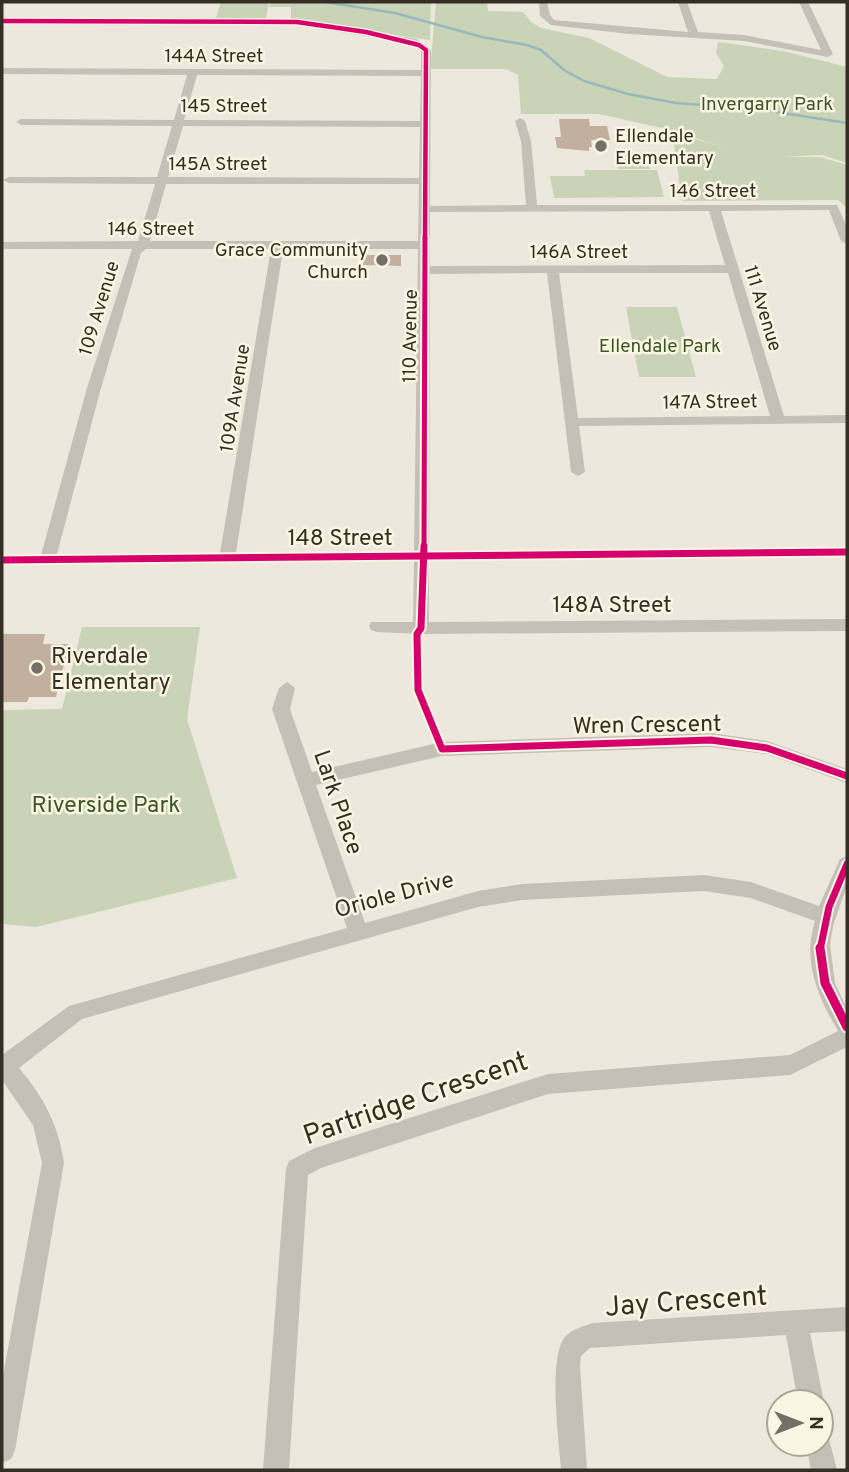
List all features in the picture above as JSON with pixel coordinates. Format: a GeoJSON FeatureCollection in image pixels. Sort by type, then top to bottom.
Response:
{"type":"FeatureCollection","features":[{"type":"Feature","properties":{"kind":"street"},"geometry":{"type":"LineString","coordinates":[[543,2],[545,16],[551,22],[629,31],[744,38],[828,54],[803,2]]}},
{"type":"Feature","properties":{"kind":"street"},"geometry":{"type":"LineString","coordinates":[[684,2],[694,35]]}},
{"type":"Feature","properties":{"kind":"street","name":"110 Avenue"},"geometry":{"type":"LineString","coordinates":[[2,21],[296,22],[399,38],[423,45],[426,50],[426,209],[424,556],[421,628]]}},
{"type":"Feature","properties":{"kind":"street","name":"144A Street"},"geometry":{"type":"LineString","coordinates":[[2,71],[426,74]]}},
{"type":"Feature","properties":{"kind":"street","name":"109 Avenue"},"geometry":{"type":"LineString","coordinates":[[48,559],[94,387],[135,252],[143,245],[193,72]]}},
{"type":"Feature","properties":{"kind":"street"},"geometry":{"type":"LineString","coordinates":[[520,121],[526,141],[532,208]]}},
{"type":"Feature","properties":{"kind":"street","name":"145 Street"},"geometry":{"type":"LineString","coordinates":[[21,122],[426,124]]}},
{"type":"Feature","properties":{"kind":"street","name":"145A Street"},"geometry":{"type":"LineString","coordinates":[[9,180],[425,181]]}},
{"type":"Feature","properties":{"kind":"street","name":"146 Street"},"geometry":{"type":"LineString","coordinates":[[426,209],[833,207],[847,241]]}},
{"type":"Feature","properties":{"kind":"street","name":"111 Avenue"},"geometry":{"type":"LineString","coordinates":[[714,208],[778,419]]}},
{"type":"Feature","properties":{"kind":"street","name":"146 Street"},"geometry":{"type":"LineString","coordinates":[[2,245],[425,245]]}},
{"type":"Feature","properties":{"kind":"street","name":"109A Avenue"},"geometry":{"type":"LineString","coordinates":[[227,558],[278,245]]}},
{"type":"Feature","properties":{"kind":"street","name":"146A Street"},"geometry":{"type":"LineString","coordinates":[[425,271],[733,269]]}},
{"type":"Feature","properties":{"kind":"street"},"geometry":{"type":"LineString","coordinates":[[553,270],[579,472]]}},
{"type":"Feature","properties":{"kind":"street","name":"147A Street"},"geometry":{"type":"LineString","coordinates":[[573,422],[847,419]]}},
{"type":"Feature","properties":{"kind":"street","name":"148 Street"},"geometry":{"type":"LineString","coordinates":[[2,559],[847,552]]}},
{"type":"Feature","properties":{"kind":"street","name":"148A Street"},"geometry":{"type":"LineString","coordinates":[[377,626],[847,625]]}},
{"type":"Feature","properties":{"kind":"street","name":"Lark Place"},"geometry":{"type":"LineString","coordinates":[[287,688],[281,709],[358,932]]}},
{"type":"Feature","properties":{"kind":"street","name":"Wren Crescent"},"geometry":{"type":"LineString","coordinates":[[306,780],[442,749],[702,740],[767,748],[847,776]]}},
{"type":"Feature","properties":{"kind":"street"},"geometry":{"type":"LineString","coordinates":[[847,864],[824,916],[820,953],[830,996],[847,1027]]}},
{"type":"Feature","properties":{"kind":"street","name":"Oriole Drive"},"geometry":{"type":"LineString","coordinates":[[3,1066],[76,1012],[503,894],[704,883],[750,888],[824,916]]}},
{"type":"Feature","properties":{"kind":"street","name":"Partridge Crescent"},"geometry":{"type":"LineString","coordinates":[[276,1470],[297,1169],[315,1159],[548,1084],[790,1065],[847,1037]]}},
{"type":"Feature","properties":{"kind":"street"},"geometry":{"type":"LineString","coordinates":[[2,1450],[53,1163],[49,1137],[40,1114],[3,1066]]}},
{"type":"Feature","properties":{"kind":"street","name":"Jay Crescent"},"geometry":{"type":"LineString","coordinates":[[574,1470],[568,1355],[577,1341],[601,1335],[847,1319]]}},
{"type":"Feature","properties":{"kind":"street"},"geometry":{"type":"LineString","coordinates":[[796,1323],[808,1388]]}},
{"type":"Feature","properties":{"kind":"green space"},"geometry":{"type":"Polygon","coordinates":[[[221,2],[269,2],[266,18],[216,18],[221,2]]]}},
{"type":"Feature","properties":{"kind":"green space"},"geometry":{"type":"Polygon","coordinates":[[[271,2],[431,2],[430,40],[291,20],[291,7],[269,7],[271,2]]]}},
{"type":"Feature","properties":{"kind":"green space","name":"Invergarry Park"},"geometry":{"type":"Polygon","coordinates":[[[436,2],[487,2],[488,11],[523,12],[531,22],[541,28],[589,38],[667,77],[717,79],[724,66],[716,53],[718,42],[783,51],[847,67],[847,163],[822,155],[783,157],[820,157],[847,165],[847,208],[838,200],[682,201],[672,132],[725,148],[671,130],[599,114],[521,114],[518,75],[506,69],[430,69],[436,2]]]}},
{"type":"Feature","properties":{"kind":"green space"},"geometry":{"type":"Polygon","coordinates":[[[615,152],[646,152],[650,169],[618,169],[615,152]]]}},
{"type":"Feature","properties":{"kind":"green space"},"geometry":{"type":"Polygon","coordinates":[[[584,170],[657,170],[664,197],[554,198],[550,176],[585,176],[584,170]]]}},
{"type":"Feature","properties":{"kind":"green space","name":"Ellendale Park"},"geometry":{"type":"Polygon","coordinates":[[[626,307],[677,307],[696,377],[639,377],[626,307]]]}},
{"type":"Feature","properties":{"kind":"green space","name":"Riverside Park"},"geometry":{"type":"Polygon","coordinates":[[[82,627],[200,627],[187,719],[237,878],[36,927],[2,924],[2,710],[62,709],[82,627]]]}},
{"type":"Feature","properties":{"kind":"building","name":"Ellendale Elementary"},"geometry":{"type":"Polygon","coordinates":[[[559,119],[589,119],[590,126],[607,126],[610,140],[591,140],[592,147],[589,147],[589,151],[557,148],[555,137],[561,137],[559,119]]]}},
{"type":"Feature","properties":{"kind":"building","name":"Grace Community Church"},"geometry":{"type":"Polygon","coordinates":[[[363,255],[401,255],[401,266],[363,265],[363,255]]]}},
{"type":"Feature","properties":{"kind":"building","name":"Riverdale Elementary"},"geometry":{"type":"Polygon","coordinates":[[[2,634],[45,634],[43,644],[69,644],[56,697],[29,697],[27,702],[2,702],[2,634]]]}},
{"type":"Feature","properties":{"kind":"waterway"},"geometry":{"type":"LineString","coordinates":[[325,2],[395,13],[482,37],[527,45],[541,50],[564,70],[584,81],[628,94],[676,103],[757,109],[847,123]]}},
{"type":"Feature","properties":{"kind":"cycle path"},"geometry":{"type":"LineString","coordinates":[[2,21],[297,22],[387,36],[419,45],[426,50],[424,566],[421,628],[417,634],[418,690],[442,749],[711,740],[767,748],[847,776]]}},
{"type":"Feature","properties":{"kind":"cycle path"},"geometry":{"type":"LineString","coordinates":[[2,560],[847,552]]}},
{"type":"Feature","properties":{"kind":"cycle path"},"geometry":{"type":"LineString","coordinates":[[847,864],[829,907],[820,945],[820,964],[825,983],[833,1004],[847,1027]]}},
{"type":"Feature","properties":{"kind":"place","name":"Ellendale Elementary"},"geometry":{"type":"Point","coordinates":[601,146]}},
{"type":"Feature","properties":{"kind":"place","name":"Grace Community Church"},"geometry":{"type":"Point","coordinates":[382,260]}},
{"type":"Feature","properties":{"kind":"place","name":"Riverdale Elementary"},"geometry":{"type":"Point","coordinates":[37,668]}}]}
